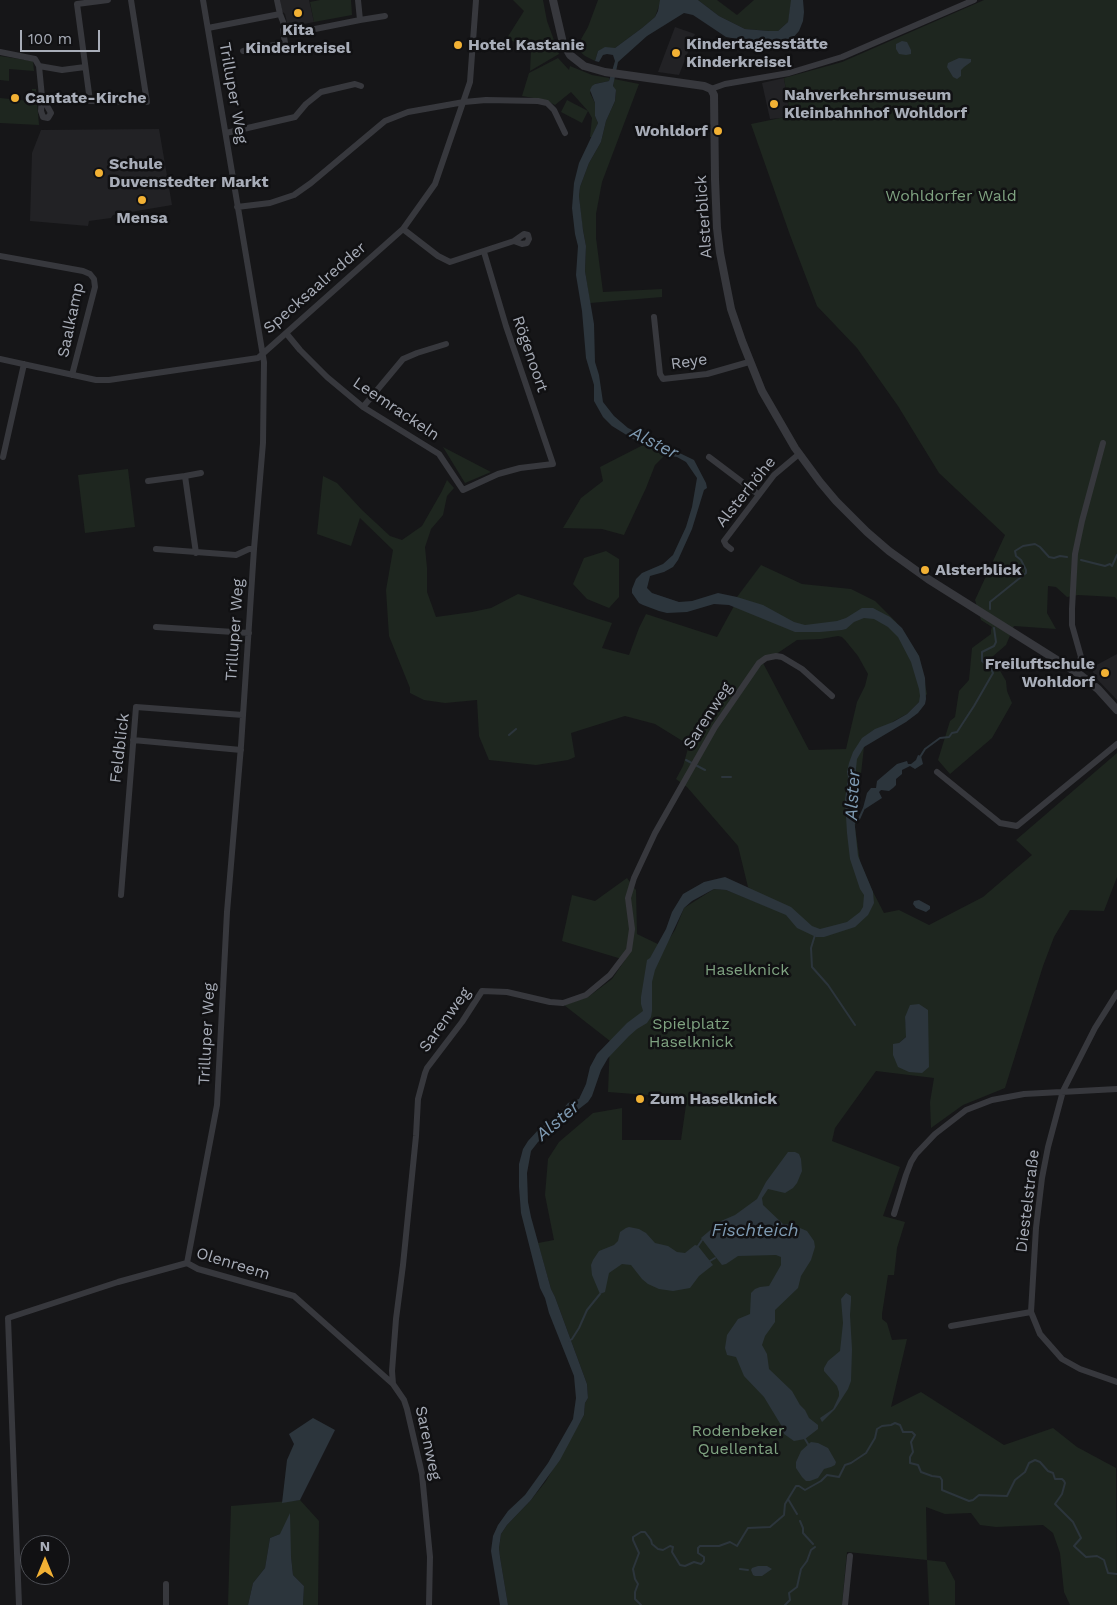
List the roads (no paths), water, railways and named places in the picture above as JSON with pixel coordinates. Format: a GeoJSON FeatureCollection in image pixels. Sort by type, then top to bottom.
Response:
{"type":"FeatureCollection","features":[{"type":"Feature","properties":{"kind":"street"},"geometry":{"type":"LineString","coordinates":[[108,0],[76,4],[90,101],[147,102],[131,0]]}},
{"type":"Feature","properties":{"kind":"street","name":"Trilluper Weg"},"geometry":{"type":"LineString","coordinates":[[187,1263],[217,1106],[227,912],[254,549],[264,443],[264,362],[203,0]]}},
{"type":"Feature","properties":{"kind":"street"},"geometry":{"type":"LineString","coordinates":[[243,51],[285,43],[283,30],[285,27],[277,0]]}},
{"type":"Feature","properties":{"kind":"street"},"geometry":{"type":"LineString","coordinates":[[358,0],[360,20]]}},
{"type":"Feature","properties":{"kind":"street","name":"Specksaalredder"},"geometry":{"type":"LineString","coordinates":[[0,359],[96,380],[109,380],[258,358],[268,347],[404,229],[435,184],[470,82],[476,0]]}},
{"type":"Feature","properties":{"kind":"street"},"geometry":{"type":"LineString","coordinates":[[554,0],[562,39],[566,48],[577,61],[593,69],[704,86],[711,89],[725,84],[788,73],[842,56],[974,0]]}},
{"type":"Feature","properties":{"kind":"street"},"geometry":{"type":"LineString","coordinates":[[208,28],[280,14]]}},
{"type":"Feature","properties":{"kind":"street"},"geometry":{"type":"LineString","coordinates":[[285,27],[295,33],[385,16]]}},
{"type":"Feature","properties":{"kind":"street"},"geometry":{"type":"LineString","coordinates":[[0,52],[35,59],[39,66],[42,97]]}},
{"type":"Feature","properties":{"kind":"street"},"geometry":{"type":"LineString","coordinates":[[39,66],[62,70],[85,67]]}},
{"type":"Feature","properties":{"kind":"street"},"geometry":{"type":"LineString","coordinates":[[226,133],[295,118],[306,104],[321,92],[355,84],[361,86]]}},
{"type":"Feature","properties":{"kind":"street","name":"Alsterblick"},"geometry":{"type":"LineString","coordinates":[[711,89],[714,95],[715,196],[720,253],[731,309],[749,362],[770,406],[799,454],[836,501],[889,551],[928,579],[1073,670],[1092,684],[1117,710]]}},
{"type":"Feature","properties":{"kind":"street"},"geometry":{"type":"LineString","coordinates":[[237,207],[270,203],[294,195],[312,183],[385,121],[408,112],[486,100],[542,102],[554,110],[565,133]]}},
{"type":"Feature","properties":{"kind":"street"},"geometry":{"type":"LineString","coordinates":[[404,229],[438,256],[450,262],[514,241]]}},
{"type":"Feature","properties":{"kind":"street","name":"Rögenoort"},"geometry":{"type":"LineString","coordinates":[[463,490],[498,474],[520,468],[553,464],[506,326],[484,252]]}},
{"type":"Feature","properties":{"kind":"street","name":"Saalkamp"},"geometry":{"type":"LineString","coordinates":[[0,256],[83,271],[90,274],[94,279],[95,287],[72,375]]}},
{"type":"Feature","properties":{"kind":"street","name":"Reye"},"geometry":{"type":"LineString","coordinates":[[654,317],[660,374],[663,379],[707,374],[749,362]]}},
{"type":"Feature","properties":{"kind":"street","name":"Leemrackeln"},"geometry":{"type":"LineString","coordinates":[[286,333],[327,377],[363,407],[439,454],[463,490]]}},
{"type":"Feature","properties":{"kind":"street"},"geometry":{"type":"LineString","coordinates":[[363,407],[403,359],[446,344]]}},
{"type":"Feature","properties":{"kind":"street"},"geometry":{"type":"LineString","coordinates":[[3,457],[24,364]]}},
{"type":"Feature","properties":{"kind":"street"},"geometry":{"type":"LineString","coordinates":[[1073,670],[1078,666],[1080,657],[1072,625],[1075,554],[1077,539],[1103,443]]}},
{"type":"Feature","properties":{"kind":"street","name":"Alsterhöhe"},"geometry":{"type":"LineString","coordinates":[[731,549],[726,546],[724,541],[774,475],[799,454]]}},
{"type":"Feature","properties":{"kind":"street"},"geometry":{"type":"LineString","coordinates":[[709,457],[758,494]]}},
{"type":"Feature","properties":{"kind":"street"},"geometry":{"type":"LineString","coordinates":[[148,481],[201,473]]}},
{"type":"Feature","properties":{"kind":"street"},"geometry":{"type":"LineString","coordinates":[[186,476],[196,553]]}},
{"type":"Feature","properties":{"kind":"street"},"geometry":{"type":"LineString","coordinates":[[156,549],[236,555],[254,549]]}},
{"type":"Feature","properties":{"kind":"street"},"geometry":{"type":"LineString","coordinates":[[156,627],[249,633]]}},
{"type":"Feature","properties":{"kind":"street","name":"Sarenweg"},"geometry":{"type":"LineString","coordinates":[[429,1605],[430,1556],[422,1474],[408,1409],[393,1384],[392,1371],[418,1099],[427,1068],[462,1022],[482,991],[507,992],[550,1002],[563,1003],[586,995],[610,975],[628,950],[632,929],[628,898],[634,878],[654,833],[715,727],[759,664],[766,658],[776,656],[794,662],[832,696]]}},
{"type":"Feature","properties":{"kind":"street","name":"Feldblick"},"geometry":{"type":"LineString","coordinates":[[121,895],[136,707],[243,715]]}},
{"type":"Feature","properties":{"kind":"street"},"geometry":{"type":"LineString","coordinates":[[133,740],[240,750]]}},
{"type":"Feature","properties":{"kind":"street"},"geometry":{"type":"LineString","coordinates":[[937,772],[1000,823],[1017,826],[1117,744]]}},
{"type":"Feature","properties":{"kind":"street","name":"Diestelstraße"},"geometry":{"type":"LineString","coordinates":[[1117,993],[1095,1028],[1063,1092],[1048,1147],[1036,1228],[1031,1312],[1040,1334],[1062,1359],[1080,1369],[1117,1382]]}},
{"type":"Feature","properties":{"kind":"street"},"geometry":{"type":"LineString","coordinates":[[894,1214],[906,1175],[916,1154],[935,1134],[966,1110],[992,1100],[1024,1094],[1117,1089]]}},
{"type":"Feature","properties":{"kind":"street","name":"Olenreem"},"geometry":{"type":"LineString","coordinates":[[19,1605],[8,1318],[118,1282],[187,1263],[198,1269],[294,1296],[393,1384]]}},
{"type":"Feature","properties":{"kind":"street"},"geometry":{"type":"LineString","coordinates":[[951,1326],[1031,1312]]}},
{"type":"Feature","properties":{"kind":"street"},"geometry":{"type":"LineString","coordinates":[[845,1605],[850,1556]]}},
{"type":"Feature","properties":{"kind":"street"},"geometry":{"type":"LineString","coordinates":[[166,1584],[166,1605]]}},
{"type":"Feature","properties":{"kind":"water","name":"Alster"},"geometry":{"type":"Polygon","coordinates":[[[660,0],[698,0],[719,16],[745,29],[769,31],[778,31],[788,22],[791,0],[803,0],[804,12],[799,31],[791,40],[776,48],[761,47],[748,44],[743,40],[726,37],[693,15],[684,13],[647,36],[618,62],[613,86],[616,90],[615,101],[606,121],[601,142],[589,163],[580,187],[579,196],[586,246],[585,271],[594,324],[595,362],[603,402],[614,416],[628,428],[694,460],[707,488],[704,490],[692,529],[678,560],[673,567],[650,576],[647,588],[652,593],[679,602],[692,601],[718,593],[737,597],[763,605],[794,622],[805,625],[837,621],[862,608],[873,608],[890,617],[902,628],[919,656],[925,678],[926,699],[925,704],[918,713],[864,747],[857,759],[853,797],[858,856],[873,892],[874,903],[868,915],[855,927],[824,937],[816,937],[797,928],[786,915],[726,890],[714,889],[692,901],[684,908],[655,970],[652,982],[651,1017],[647,1023],[629,1036],[608,1058],[588,1102],[549,1132],[531,1151],[527,1173],[528,1202],[531,1217],[551,1289],[587,1384],[588,1398],[585,1403],[584,1415],[560,1460],[531,1500],[501,1534],[499,1548],[508,1605],[500,1605],[491,1551],[493,1536],[508,1511],[525,1495],[548,1463],[573,1419],[576,1398],[574,1376],[540,1288],[521,1213],[519,1164],[523,1149],[539,1129],[558,1115],[568,1103],[579,1099],[586,1084],[590,1067],[597,1054],[627,1023],[643,1011],[641,997],[647,960],[650,958],[666,929],[672,912],[683,894],[704,882],[725,877],[791,907],[812,926],[820,929],[847,922],[860,912],[863,907],[864,895],[860,889],[850,859],[847,833],[845,800],[849,763],[853,752],[862,738],[875,729],[907,714],[919,702],[920,696],[911,662],[898,637],[888,627],[874,619],[864,618],[842,630],[795,632],[729,605],[714,604],[687,612],[667,613],[639,603],[632,593],[636,579],[642,573],[663,564],[673,555],[686,527],[697,478],[686,462],[638,442],[612,426],[603,417],[594,401],[594,385],[586,358],[582,311],[576,275],[578,246],[572,208],[574,183],[579,163],[598,123],[595,116],[595,103],[590,90],[595,84],[609,81],[615,61],[613,55],[607,54],[603,55],[599,62],[595,61],[598,51],[605,47],[615,48],[642,28],[655,17],[660,0]]]}},
{"type":"Feature","properties":{"kind":"water"},"geometry":{"type":"Polygon","coordinates":[[[902,41],[907,42],[911,54],[899,54],[896,44],[902,41]]]}},
{"type":"Feature","properties":{"kind":"water"},"geometry":{"type":"Polygon","coordinates":[[[959,58],[971,59],[971,62],[961,70],[961,76],[957,79],[953,77],[947,67],[948,63],[959,58]]]}},
{"type":"Feature","properties":{"kind":"water"},"geometry":{"type":"Polygon","coordinates":[[[918,755],[921,756],[923,764],[915,769],[910,766],[902,770],[902,774],[896,779],[896,785],[893,788],[889,791],[881,790],[879,792],[882,798],[865,809],[863,808],[867,793],[871,788],[876,788],[877,781],[897,764],[907,761],[908,764],[911,764],[918,755]]]}},
{"type":"Feature","properties":{"kind":"water"},"geometry":{"type":"Polygon","coordinates":[[[919,900],[930,906],[930,909],[926,912],[916,908],[913,904],[914,901],[919,900]]]}},
{"type":"Feature","properties":{"kind":"water"},"geometry":{"type":"Polygon","coordinates":[[[919,1004],[928,1010],[929,1067],[922,1073],[909,1072],[898,1067],[893,1055],[893,1044],[899,1043],[906,1037],[905,1017],[910,1005],[919,1004]]]}},
{"type":"Feature","properties":{"kind":"water","name":"Fischteich"},"geometry":{"type":"Polygon","coordinates":[[[788,1152],[799,1154],[801,1159],[802,1171],[797,1183],[785,1193],[768,1189],[762,1198],[763,1205],[783,1224],[793,1225],[807,1231],[814,1241],[815,1247],[811,1260],[801,1276],[798,1288],[775,1310],[775,1322],[765,1336],[762,1345],[767,1354],[769,1369],[792,1391],[809,1418],[818,1425],[818,1429],[805,1439],[794,1441],[784,1434],[781,1425],[764,1397],[744,1376],[736,1357],[727,1355],[725,1348],[727,1335],[738,1319],[750,1314],[751,1293],[760,1287],[769,1286],[781,1265],[781,1257],[776,1255],[738,1256],[722,1265],[701,1238],[721,1221],[735,1215],[757,1199],[766,1182],[788,1152]]]}},
{"type":"Feature","properties":{"kind":"water","name":"Fischteich"},"geometry":{"type":"Polygon","coordinates":[[[629,1227],[639,1229],[646,1233],[655,1243],[668,1246],[677,1252],[685,1253],[695,1245],[698,1246],[713,1265],[699,1276],[690,1288],[673,1291],[659,1289],[648,1284],[631,1265],[622,1264],[609,1273],[605,1292],[600,1294],[592,1275],[591,1265],[593,1260],[599,1251],[614,1245],[618,1241],[620,1232],[629,1227]]]}},
{"type":"Feature","properties":{"kind":"water"},"geometry":{"type":"Polygon","coordinates":[[[846,1293],[851,1296],[851,1381],[835,1409],[822,1422],[820,1418],[833,1409],[839,1396],[837,1386],[824,1371],[824,1368],[828,1361],[840,1351],[843,1323],[841,1299],[846,1293]]]}},
{"type":"Feature","properties":{"kind":"water"},"geometry":{"type":"Polygon","coordinates":[[[313,1418],[335,1430],[300,1500],[282,1503],[287,1460],[294,1444],[289,1434],[313,1418]]]}},
{"type":"Feature","properties":{"kind":"water"},"geometry":{"type":"Polygon","coordinates":[[[811,1442],[828,1448],[836,1462],[835,1465],[824,1469],[818,1478],[806,1481],[796,1468],[796,1462],[801,1451],[811,1442]]]}},
{"type":"Feature","properties":{"kind":"water"},"geometry":{"type":"Polygon","coordinates":[[[290,1513],[293,1575],[304,1586],[303,1605],[248,1605],[253,1583],[265,1568],[270,1538],[280,1534],[290,1513]]]}},
{"type":"Feature","properties":{"kind":"water"},"geometry":{"type":"Polygon","coordinates":[[[758,1566],[767,1566],[772,1569],[762,1576],[755,1576],[751,1570],[758,1566]]]}},
{"type":"Feature","properties":{"kind":"waterway"},"geometry":{"type":"LineString","coordinates":[[990,609],[990,602],[1026,573],[1015,551],[1023,546],[1035,544],[1049,557],[1067,557]]}},
{"type":"Feature","properties":{"kind":"waterway"},"geometry":{"type":"LineString","coordinates":[[1081,560],[1105,566],[1110,564],[1112,566],[1117,555]]}},
{"type":"Feature","properties":{"kind":"waterway"},"geometry":{"type":"LineString","coordinates":[[920,757],[925,749],[940,738],[949,737],[952,733],[957,732],[993,673],[982,661],[982,652],[994,646],[996,642],[994,628]]}},
{"type":"Feature","properties":{"kind":"waterway"},"geometry":{"type":"LineString","coordinates":[[509,735],[516,729]]}},
{"type":"Feature","properties":{"kind":"waterway"},"geometry":{"type":"LineString","coordinates":[[686,760],[705,770]]}},
{"type":"Feature","properties":{"kind":"waterway"},"geometry":{"type":"LineString","coordinates":[[722,777],[731,777]]}},
{"type":"Feature","properties":{"kind":"waterway","name":"Alster"},"geometry":{"type":"LineString","coordinates":[[853,824],[859,819],[864,808]]}},
{"type":"Feature","properties":{"kind":"waterway"},"geometry":{"type":"LineString","coordinates":[[815,935],[811,948],[812,967],[828,985],[855,1025]]}},
{"type":"Feature","properties":{"kind":"waterway"},"geometry":{"type":"LineString","coordinates":[[698,1246],[702,1240]]}},
{"type":"Feature","properties":{"kind":"waterway"},"geometry":{"type":"LineString","coordinates":[[710,1261],[715,1258]]}},
{"type":"Feature","properties":{"kind":"waterway"},"geometry":{"type":"LineString","coordinates":[[569,1341],[579,1328],[587,1310],[600,1294]]}},
{"type":"Feature","properties":{"kind":"waterway"},"geometry":{"type":"LineString","coordinates":[[641,1605],[635,1599],[638,1584],[633,1569],[639,1553],[633,1537],[641,1532],[645,1532],[652,1544],[658,1549],[663,1550],[670,1546],[673,1547],[672,1552],[680,1565],[685,1566],[694,1562],[701,1564],[704,1561],[704,1557],[698,1553],[700,1546],[719,1546],[730,1542],[737,1546],[748,1528],[770,1527],[784,1515],[785,1504],[796,1486],[805,1490],[821,1481],[827,1475],[839,1477],[845,1465],[866,1453],[875,1438],[877,1429],[895,1423],[900,1425],[903,1432],[912,1432],[915,1435],[911,1442],[913,1452],[910,1457],[910,1463],[918,1465],[921,1472],[940,1477],[942,1480],[942,1490],[969,1501],[979,1495],[1007,1496],[1015,1480],[1025,1472],[1029,1463],[1035,1460],[1040,1462],[1048,1471],[1053,1473],[1055,1479],[1062,1479],[1065,1483],[1062,1494],[1055,1504],[1073,1522],[1081,1538],[1074,1546],[1086,1557],[1097,1556],[1104,1560],[1108,1573],[1117,1574]]}},
{"type":"Feature","properties":{"kind":"waterway"},"geometry":{"type":"LineString","coordinates":[[805,1439],[808,1444]]}},
{"type":"Feature","properties":{"kind":"waterway"},"geometry":{"type":"LineString","coordinates":[[788,1499],[797,1514]]}},
{"type":"Feature","properties":{"kind":"waterway"},"geometry":{"type":"LineString","coordinates":[[800,1521],[803,1533],[813,1544]]}},
{"type":"Feature","properties":{"kind":"waterway"},"geometry":{"type":"LineString","coordinates":[[785,1605],[790,1600],[789,1593],[797,1587],[801,1569],[807,1561],[811,1550],[815,1547]]}},
{"type":"Feature","properties":{"kind":"waterway"},"geometry":{"type":"LineString","coordinates":[[740,1569],[748,1570]]}},
{"type":"Feature","properties":{"kind":"place","name":"Kita Kinderkreisel"},"geometry":{"type":"Point","coordinates":[298,13]}},
{"type":"Feature","properties":{"kind":"place","name":"Hotel Kastanie"},"geometry":{"type":"Point","coordinates":[458,45]}},
{"type":"Feature","properties":{"kind":"place","name":"Kindertagesstätte Kinderkreisel"},"geometry":{"type":"Point","coordinates":[676,53]}},
{"type":"Feature","properties":{"kind":"place","name":"Cantate-Kirche"},"geometry":{"type":"Point","coordinates":[15,98]}},
{"type":"Feature","properties":{"kind":"place","name":"Nahverkehrsmuseum Kleinbahnhof Wohldorf"},"geometry":{"type":"Point","coordinates":[774,104]}},
{"type":"Feature","properties":{"kind":"place","name":"Wohldorf"},"geometry":{"type":"Point","coordinates":[718,131]}},
{"type":"Feature","properties":{"kind":"place","name":"Schule Duvenstedter Markt"},"geometry":{"type":"Point","coordinates":[99,173]}},
{"type":"Feature","properties":{"kind":"place","name":"Mensa"},"geometry":{"type":"Point","coordinates":[142,200]}},
{"type":"Feature","properties":{"kind":"place","name":"Alsterblick"},"geometry":{"type":"Point","coordinates":[925,570]}},
{"type":"Feature","properties":{"kind":"place","name":"Freiluftschule Wohldorf"},"geometry":{"type":"Point","coordinates":[1105,673]}},
{"type":"Feature","properties":{"kind":"place","name":"Zum Haselknick"},"geometry":{"type":"Point","coordinates":[640,1099]}},
{"type":"Feature","properties":{"kind":"park label","name":"Wohldorfer Wald"},"geometry":{"type":"Point","coordinates":[951,196]}},
{"type":"Feature","properties":{"kind":"park label","name":"Haselknick"},"geometry":{"type":"Point","coordinates":[747,970]}},
{"type":"Feature","properties":{"kind":"park label","name":"Spielplatz Haselknick"},"geometry":{"type":"Point","coordinates":[691,1033]}},
{"type":"Feature","properties":{"kind":"park label","name":"Rodenbeker Quellental"},"geometry":{"type":"Point","coordinates":[738,1440]}}]}
